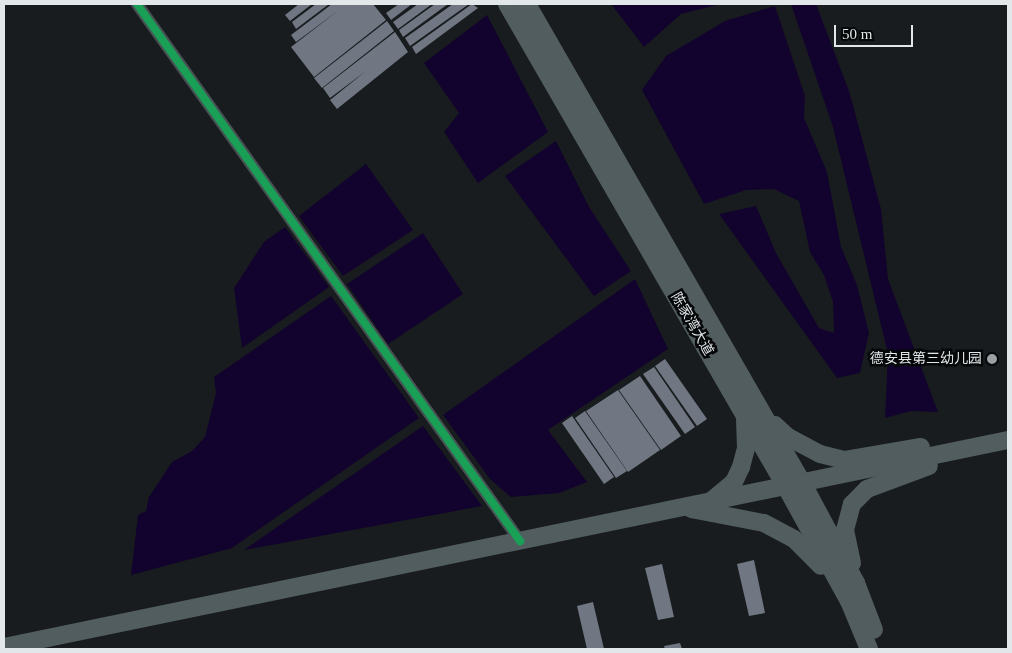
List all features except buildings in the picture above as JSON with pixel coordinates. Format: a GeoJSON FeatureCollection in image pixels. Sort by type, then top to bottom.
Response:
{"type":"FeatureCollection","features":[{"type":"Feature","properties":{"kind":"main road","name":"陈家湾大道"},"geometry":{"type":"LineString","coordinates":[[508,4],[745,416],[794,485],[856,583],[881,649]]}},
{"type":"Feature","properties":{"kind":"main road","name":"陈家湾大道"},"geometry":{"type":"LineString","coordinates":[[527,4],[766,417],[794,485],[849,601],[869,649]]}},
{"type":"Feature","properties":{"kind":"main road"},"geometry":{"type":"LineString","coordinates":[[710,502],[734,482],[741,467],[746,448],[745,416]]}},
{"type":"Feature","properties":{"kind":"main road"},"geometry":{"type":"LineString","coordinates":[[766,417],[788,437],[820,454],[844,460],[942,443],[991,443]]}},
{"type":"Feature","properties":{"kind":"main road"},"geometry":{"type":"LineString","coordinates":[[4,647],[1008,440]]}},
{"type":"Feature","properties":{"kind":"main road"},"geometry":{"type":"LineString","coordinates":[[856,583],[845,530],[852,504],[867,489],[991,443]]}},
{"type":"Feature","properties":{"kind":"main road"},"geometry":{"type":"LineString","coordinates":[[683,508],[764,523],[794,539],[809,551],[849,601]]}},
{"type":"Feature","properties":{"kind":"street"},"geometry":{"type":"LineString","coordinates":[[137,4],[520,541]]}},
{"type":"Feature","properties":{"kind":"shaded area"},"geometry":{"type":"Polygon","coordinates":[[[611,4],[721,4],[681,14],[644,47],[611,4]]]}},
{"type":"Feature","properties":{"kind":"shaded area"},"geometry":{"type":"Polygon","coordinates":[[[791,4],[816,4],[849,91],[881,209],[888,279],[938,412],[911,411],[885,418],[888,354],[833,127],[791,4]]]}},
{"type":"Feature","properties":{"kind":"shaded area"},"geometry":{"type":"Polygon","coordinates":[[[775,6],[805,96],[804,118],[827,172],[841,247],[857,285],[869,333],[860,373],[837,378],[719,214],[756,206],[776,253],[819,328],[834,333],[833,302],[824,275],[810,252],[799,201],[774,189],[746,190],[704,204],[642,90],[666,56],[725,21],[775,6]]]}},
{"type":"Feature","properties":{"kind":"shaded area"},"geometry":{"type":"Polygon","coordinates":[[[487,15],[548,132],[478,183],[444,132],[459,113],[424,63],[487,15]]]}},
{"type":"Feature","properties":{"kind":"shaded area"},"geometry":{"type":"Polygon","coordinates":[[[556,141],[589,207],[631,271],[594,296],[505,176],[556,141]]]}},
{"type":"Feature","properties":{"kind":"shaded area"},"geometry":{"type":"Polygon","coordinates":[[[366,164],[413,230],[343,276],[299,216],[366,164]]]}},
{"type":"Feature","properties":{"kind":"shaded area"},"geometry":{"type":"Polygon","coordinates":[[[285,227],[329,287],[242,348],[234,288],[264,242],[285,227]]]}},
{"type":"Feature","properties":{"kind":"shaded area"},"geometry":{"type":"Polygon","coordinates":[[[423,233],[463,294],[388,344],[347,284],[423,233]]]}},
{"type":"Feature","properties":{"kind":"shaded area"},"geometry":{"type":"Polygon","coordinates":[[[635,279],[668,349],[548,430],[587,482],[559,493],[511,497],[490,479],[443,415],[635,279]]]}},
{"type":"Feature","properties":{"kind":"shaded area"},"geometry":{"type":"Polygon","coordinates":[[[331,296],[419,418],[232,548],[131,575],[138,515],[146,511],[149,497],[172,462],[192,451],[205,437],[216,393],[214,377],[331,296]]]}},
{"type":"Feature","properties":{"kind":"shaded area"},"geometry":{"type":"Polygon","coordinates":[[[423,426],[482,506],[244,550],[423,426]]]}},
{"type":"Feature","properties":{"kind":"cycle path"},"geometry":{"type":"LineString","coordinates":[[137,4],[520,541]]}},
{"type":"Feature","properties":{"kind":"place","name":"德安县第三幼儿园"},"geometry":{"type":"Point","coordinates":[992,359]}}]}
